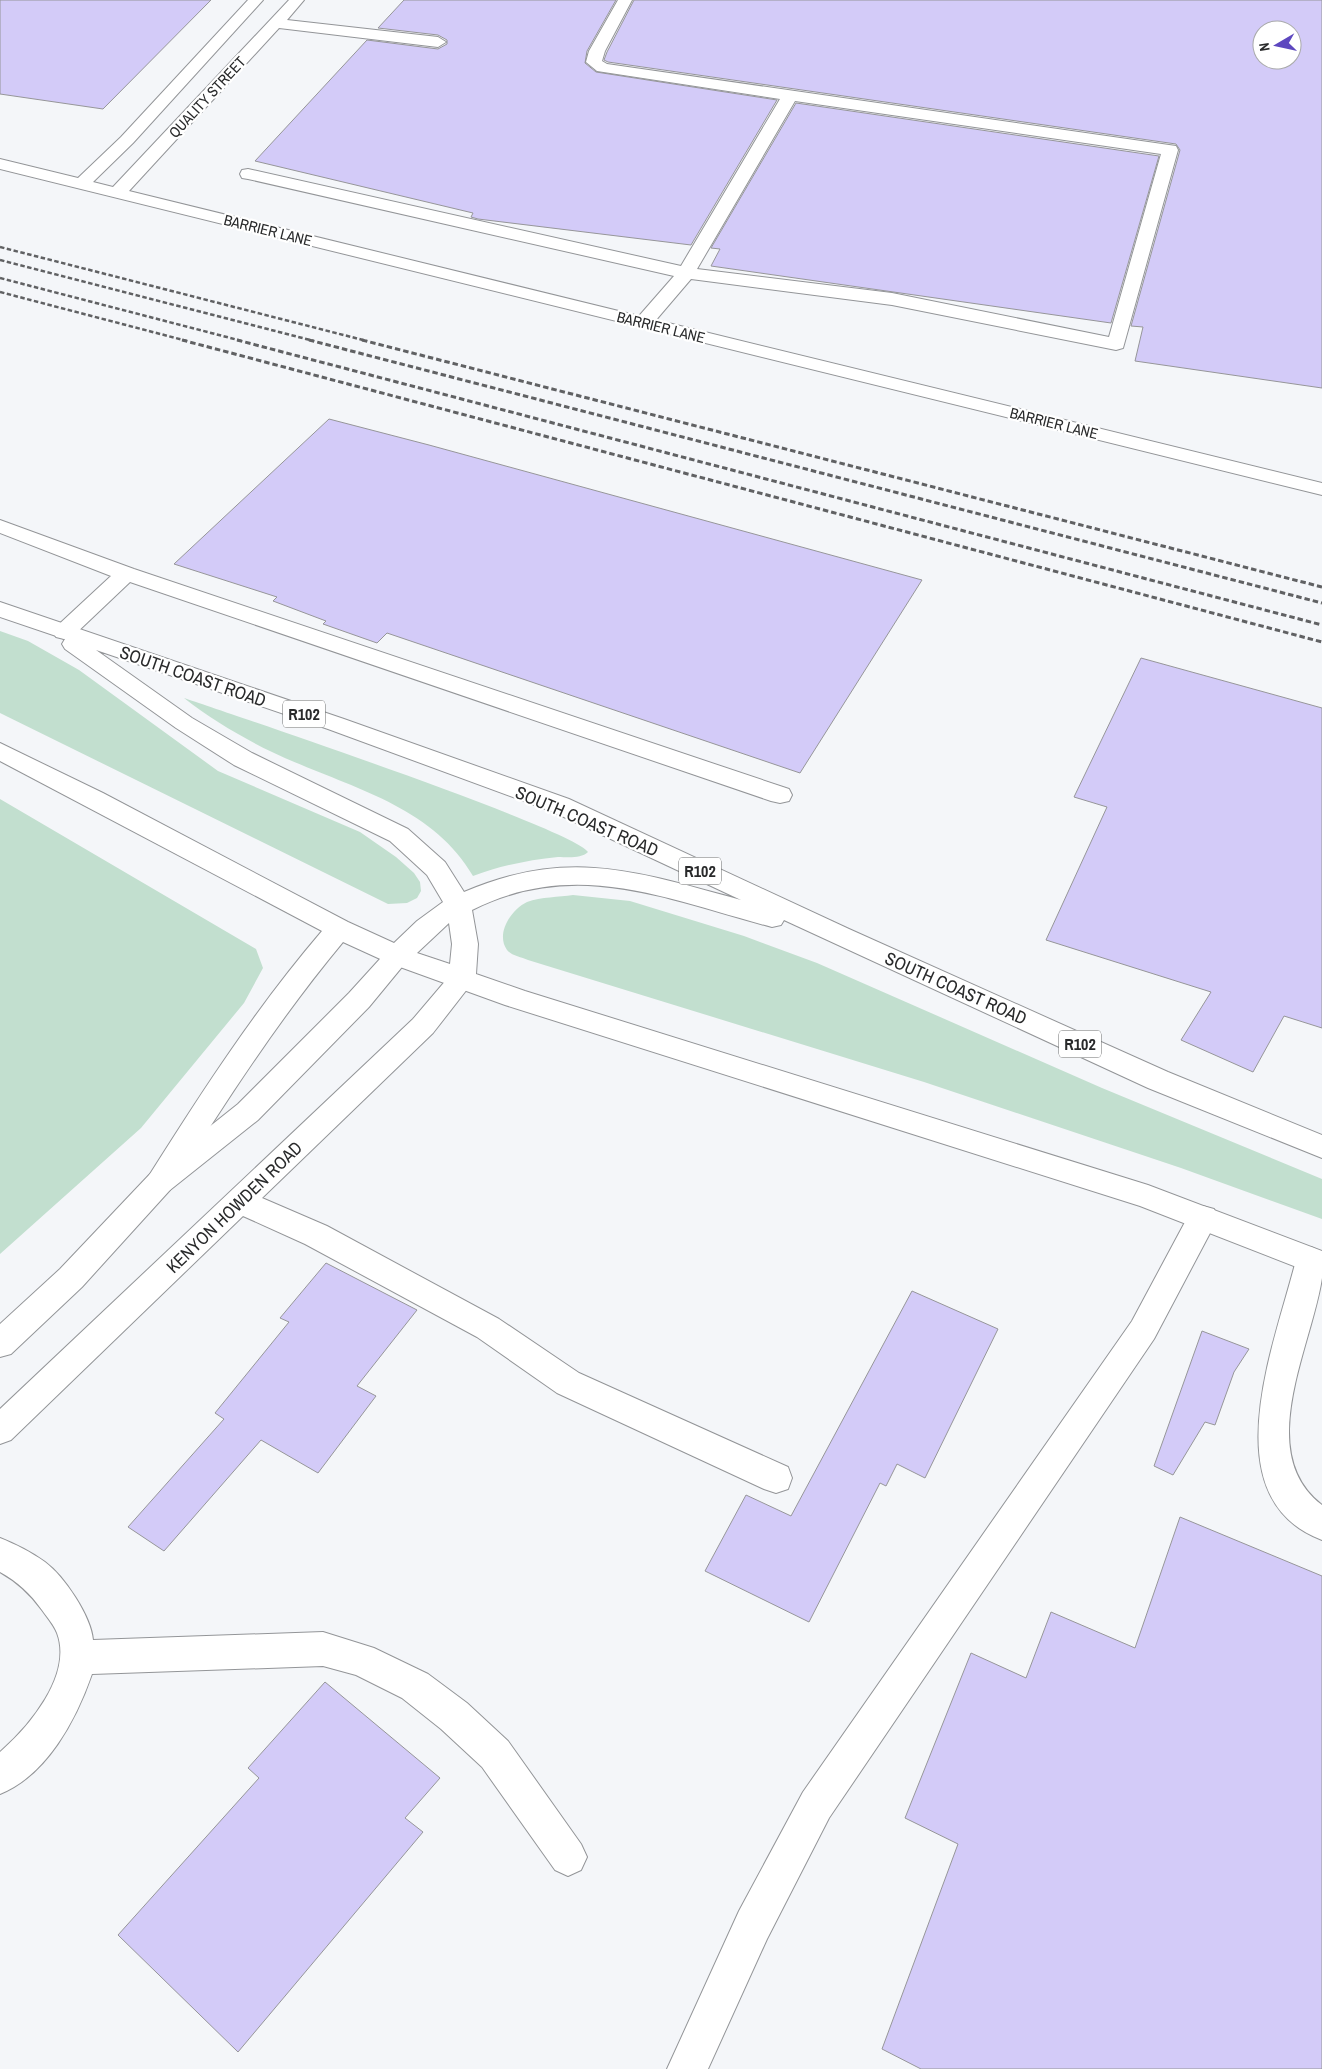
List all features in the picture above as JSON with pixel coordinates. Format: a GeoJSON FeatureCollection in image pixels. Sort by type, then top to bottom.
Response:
{"type":"FeatureCollection","features":[{"type":"Feature","properties":{"kind":"main road","name":"QUALITY STREET"},"geometry":{"type":"LineString","coordinates":[[81,184],[128,140],[256,0]]}},
{"type":"Feature","properties":{"kind":"main road","name":"QUALITY STREET"},"geometry":{"type":"LineString","coordinates":[[117,193],[297,0]]}},
{"type":"Feature","properties":{"kind":"main road"},"geometry":{"type":"LineString","coordinates":[[248,174],[686,273],[892,299],[1116,344],[1170,150],[602,68],[594,62],[597,51],[625,0]]}},
{"type":"Feature","properties":{"kind":"main road"},"geometry":{"type":"LineString","coordinates":[[275,23],[438,42]]}},
{"type":"Feature","properties":{"kind":"main road"},"geometry":{"type":"LineString","coordinates":[[178,85],[214,90]]}},
{"type":"Feature","properties":{"kind":"main road"},"geometry":{"type":"LineString","coordinates":[[644,322],[686,273],[790,96]]}},
{"type":"Feature","properties":{"kind":"main road"},"geometry":{"type":"LineString","coordinates":[[21,170],[75,163],[95,156],[128,140]]}},
{"type":"Feature","properties":{"kind":"main road","name":"BARRIER LANE"},"geometry":{"type":"LineString","coordinates":[[0,164],[1322,489]]}},
{"type":"Feature","properties":{"kind":"main road"},"geometry":{"type":"LineString","coordinates":[[0,526],[126,574],[780,795]]}},
{"type":"Feature","properties":{"kind":"main road"},"geometry":{"type":"LineString","coordinates":[[126,574],[56,629],[184,723],[242,759],[399,835],[434,865],[449,885],[457,905],[465,944],[462,979]]}},
{"type":"Feature","properties":{"kind":"main road","name":"SOUTH COAST ROAD"},"geometry":{"type":"LineString","coordinates":[[0,609],[336,724],[560,805],[840,936],[1158,1080],[1322,1147]]}},
{"type":"Feature","properties":{"kind":"main road"},"geometry":{"type":"LineString","coordinates":[[0,751],[94,798],[339,929],[398,956],[462,979],[1148,1197],[1317,1262],[1275,1401],[1272,1441],[1276,1470],[1289,1495],[1306,1516],[1322,1525]]}},
{"type":"Feature","properties":{"kind":"main road"},"geometry":{"type":"LineString","coordinates":[[0,1344],[71,1278],[160,1182],[248,1112],[359,1000],[423,930],[457,905],[483,894],[520,883],[566,875],[601,876],[646,883],[840,936]]}},
{"type":"Feature","properties":{"kind":"main road"},"geometry":{"type":"LineString","coordinates":[[160,1182],[220,1086],[301,973],[339,929]]}},
{"type":"Feature","properties":{"kind":"main road","name":"KENYON HOWDEN ROAD"},"geometry":{"type":"LineString","coordinates":[[0,1430],[423,1026],[462,979]]}},
{"type":"Feature","properties":{"kind":"main road"},"geometry":{"type":"LineString","coordinates":[[240,1202],[316,1235],[488,1328],[568,1382],[776,1478]]}},
{"type":"Feature","properties":{"kind":"main road"},"geometry":{"type":"LineString","coordinates":[[687,2069],[753,1926],[816,1805],[1142,1330],[1203,1218]]}},
{"type":"Feature","properties":{"kind":"main road"},"geometry":{"type":"LineString","coordinates":[[0,1554],[40,1580],[75,1630],[79,1658],[70,1687],[50,1726],[23,1758],[0,1776]]}},
{"type":"Feature","properties":{"kind":"main road"},"geometry":{"type":"LineString","coordinates":[[79,1658],[253,1650],[322,1649],[362,1660],[415,1686],[454,1716],[495,1754],[568,1857]]}},
{"type":"Feature","properties":{"kind":"green space"},"geometry":{"type":"Polygon","coordinates":[[[0,631],[28,641],[79,670],[218,771],[360,832],[396,857],[414,873],[420,882],[421,891],[417,898],[407,903],[388,904],[0,713],[0,631]]]}},
{"type":"Feature","properties":{"kind":"green space"},"geometry":{"type":"Polygon","coordinates":[[[184,698],[467,798],[569,839],[588,852],[578,857],[547,858],[514,864],[473,876],[455,851],[434,831],[410,814],[383,799],[260,746],[238,734],[184,698]]]}},
{"type":"Feature","properties":{"kind":"green space"},"geometry":{"type":"Polygon","coordinates":[[[0,799],[256,949],[263,968],[244,1003],[141,1128],[0,1254],[0,799]]]}},
{"type":"Feature","properties":{"kind":"green space"},"geometry":{"type":"Polygon","coordinates":[[[573,895],[630,901],[744,936],[817,963],[1102,1088],[1322,1179],[1322,1219],[1181,1168],[924,1082],[528,960],[514,955],[507,950],[503,936],[504,929],[511,916],[521,905],[538,899],[573,895]]]}},
{"type":"Feature","properties":{"kind":"building"},"geometry":{"type":"Polygon","coordinates":[[[0,0],[211,0],[103,109],[0,94],[0,0]]]}},
{"type":"Feature","properties":{"kind":"building"},"geometry":{"type":"Polygon","coordinates":[[[404,0],[616,0],[587,51],[585,63],[596,72],[777,100],[691,245],[478,219],[471,217],[473,213],[255,161],[367,40],[438,49],[447,44],[447,40],[438,35],[378,28],[404,0]]]}},
{"type":"Feature","properties":{"kind":"building"},"geometry":{"type":"Polygon","coordinates":[[[634,0],[1322,0],[1322,388],[1135,361],[1143,327],[1131,326],[1180,150],[1176,144],[604,60],[634,0]]]}},
{"type":"Feature","properties":{"kind":"building"},"geometry":{"type":"Polygon","coordinates":[[[796,103],[1159,156],[1111,323],[711,266],[720,249],[711,248],[796,103]]]}},
{"type":"Feature","properties":{"kind":"building"},"geometry":{"type":"Polygon","coordinates":[[[329,419],[922,580],[800,773],[387,633],[377,643],[323,624],[326,621],[273,601],[277,597],[174,564],[329,419]]]}},
{"type":"Feature","properties":{"kind":"building"},"geometry":{"type":"Polygon","coordinates":[[[1141,658],[1322,708],[1322,1028],[1284,1016],[1253,1072],[1181,1040],[1211,992],[1046,940],[1107,807],[1074,797],[1141,658]]]}},
{"type":"Feature","properties":{"kind":"building"},"geometry":{"type":"Polygon","coordinates":[[[326,1263],[417,1310],[357,1386],[376,1396],[318,1473],[261,1440],[164,1551],[128,1527],[224,1419],[215,1413],[289,1322],[280,1318],[326,1263]]]}},
{"type":"Feature","properties":{"kind":"building"},"geometry":{"type":"Polygon","coordinates":[[[912,1291],[998,1329],[925,1478],[897,1464],[886,1486],[880,1483],[809,1622],[705,1571],[746,1495],[791,1516],[912,1291]]]}},
{"type":"Feature","properties":{"kind":"building"},"geometry":{"type":"Polygon","coordinates":[[[1202,1331],[1249,1349],[1234,1372],[1215,1425],[1205,1422],[1173,1475],[1154,1466],[1202,1331]]]}},
{"type":"Feature","properties":{"kind":"building"},"geometry":{"type":"Polygon","coordinates":[[[1180,1517],[1322,1576],[1322,2069],[921,2069],[882,2049],[958,1844],[905,1818],[971,1653],[1026,1678],[1051,1612],[1135,1648],[1180,1517]]]}},
{"type":"Feature","properties":{"kind":"building"},"geometry":{"type":"Polygon","coordinates":[[[325,1682],[440,1778],[405,1818],[423,1832],[238,2052],[118,1935],[259,1778],[248,1768],[325,1682]]]}},
{"type":"Feature","properties":{"kind":"railway"},"geometry":{"type":"LineString","coordinates":[[0,247],[367,341]]}},
{"type":"Feature","properties":{"kind":"railway"},"geometry":{"type":"LineString","coordinates":[[0,260],[314,341]]}},
{"type":"Feature","properties":{"kind":"railway"},"geometry":{"type":"LineString","coordinates":[[0,278],[242,341]]}},
{"type":"Feature","properties":{"kind":"railway"},"geometry":{"type":"LineString","coordinates":[[0,292],[187,341]]}},
{"type":"Feature","properties":{"kind":"railway"},"geometry":{"type":"LineString","coordinates":[[182,340],[1322,642]]}},
{"type":"Feature","properties":{"kind":"railway"},"geometry":{"type":"LineString","coordinates":[[237,340],[1322,625]]}},
{"type":"Feature","properties":{"kind":"railway"},"geometry":{"type":"LineString","coordinates":[[309,340],[1322,603]]}},
{"type":"Feature","properties":{"kind":"railway"},"geometry":{"type":"LineString","coordinates":[[362,340],[1322,587]]}}]}
